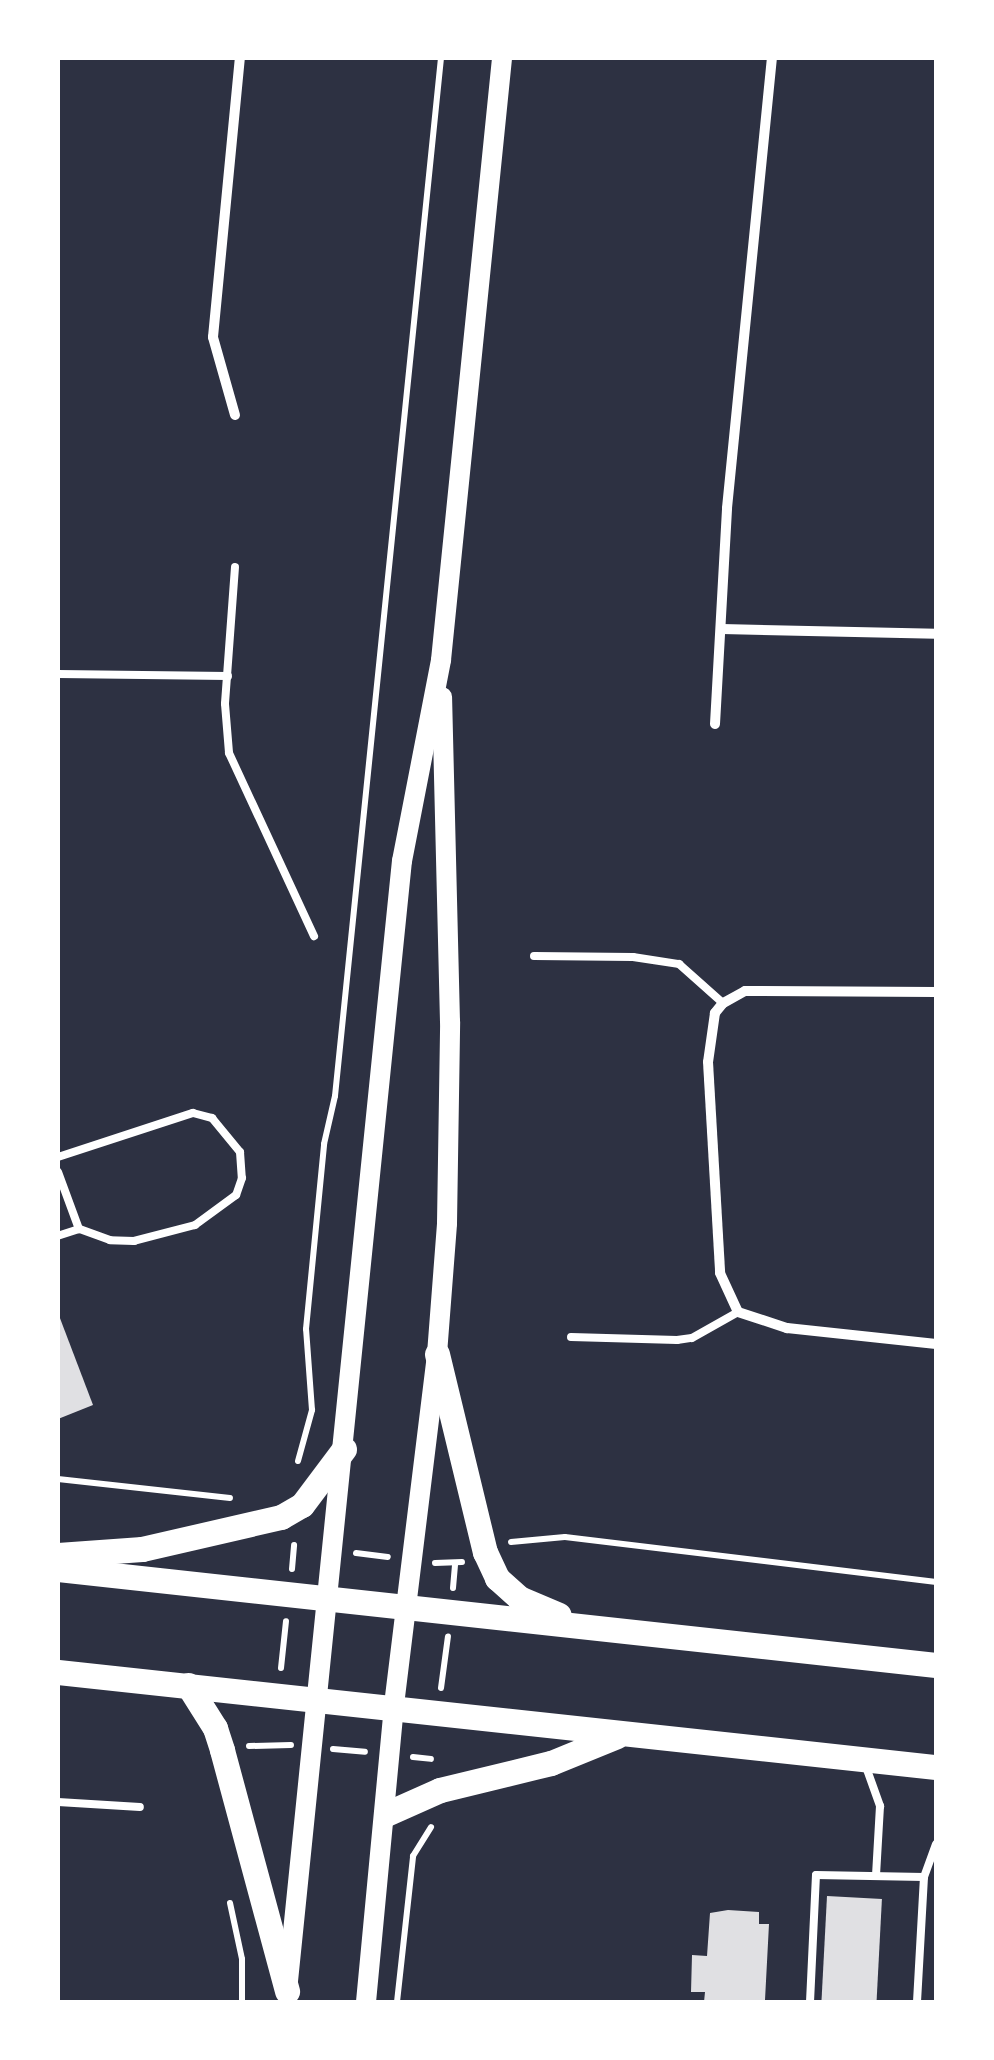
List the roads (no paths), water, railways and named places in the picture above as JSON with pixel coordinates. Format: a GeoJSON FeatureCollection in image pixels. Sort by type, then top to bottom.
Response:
{"type":"FeatureCollection","features":[{"type":"Feature","properties":{"kind":"main road"},"geometry":{"type":"LineString","coordinates":[[286,1997],[335,1550],[402,861],[441,660],[502,58]]}},
{"type":"Feature","properties":{"kind":"main road"},"geometry":{"type":"LineString","coordinates":[[366,2002],[394,1705],[437,1354],[447,1222],[450,1106],[441,660]]}},
{"type":"Feature","properties":{"kind":"main road"},"geometry":{"type":"LineString","coordinates":[[437,1354],[486,1552],[498,1578],[518,1598],[585,1626]]}},
{"type":"Feature","properties":{"kind":"main road"},"geometry":{"type":"LineString","coordinates":[[58,1555],[142,1548],[281,1517],[302,1505],[344,1449]]}},
{"type":"Feature","properties":{"kind":"main road"},"geometry":{"type":"LineString","coordinates":[[58,1569],[936,1665]]}},
{"type":"Feature","properties":{"kind":"main road"},"geometry":{"type":"LineString","coordinates":[[58,1672],[394,1705],[936,1767]]}},
{"type":"Feature","properties":{"kind":"main road"},"geometry":{"type":"LineString","coordinates":[[188,1685],[215,1728],[286,1997]]}},
{"type":"Feature","properties":{"kind":"main road"},"geometry":{"type":"LineString","coordinates":[[386,1814],[440,1790],[551,1763],[622,1734]]}},
{"type":"Feature","properties":{"kind":"street"},"geometry":{"type":"LineString","coordinates":[[235,416],[214,338],[240,58]]}},
{"type":"Feature","properties":{"kind":"street"},"geometry":{"type":"LineString","coordinates":[[715,724],[727,508],[772,58]]}},
{"type":"Feature","properties":{"kind":"street"},"geometry":{"type":"LineString","coordinates":[[722,628],[936,634]]}},
{"type":"Feature","properties":{"kind":"street"},"geometry":{"type":"LineString","coordinates":[[936,992],[764,988],[745,991],[722,1003],[710,1028],[708,1062],[720,1273],[738,1312],[786,1328],[936,1344]]}},
{"type":"Feature","properties":{"kind":"lane"},"geometry":{"type":"LineString","coordinates":[[236,567],[228,676],[230,752],[314,936]]}},
{"type":"Feature","properties":{"kind":"lane"},"geometry":{"type":"LineString","coordinates":[[58,674],[228,676]]}},
{"type":"Feature","properties":{"kind":"lane"},"geometry":{"type":"LineString","coordinates":[[534,956],[633,958],[679,964],[722,1003]]}},
{"type":"Feature","properties":{"kind":"lane"},"geometry":{"type":"LineString","coordinates":[[58,1157],[193,1113],[212,1118],[240,1152],[242,1178],[236,1194],[195,1225],[134,1241],[110,1240],[78,1229],[58,1236]]}},
{"type":"Feature","properties":{"kind":"lane"},"geometry":{"type":"LineString","coordinates":[[58,1172],[78,1229]]}},
{"type":"Feature","properties":{"kind":"lane"},"geometry":{"type":"LineString","coordinates":[[571,1337],[677,1340],[704,1332],[738,1312]]}},
{"type":"Feature","properties":{"kind":"lane"},"geometry":{"type":"LineString","coordinates":[[861,1759],[880,1806],[876,1876]]}},
{"type":"Feature","properties":{"kind":"lane"},"geometry":{"type":"LineString","coordinates":[[58,1802],[140,1807]]}},
{"type":"Feature","properties":{"kind":"lane"},"geometry":{"type":"LineString","coordinates":[[917,2002],[924,1877],[936,1844]]}},
{"type":"Feature","properties":{"kind":"lane"},"geometry":{"type":"LineString","coordinates":[[810,2002],[816,1875],[924,1877]]}}]}
